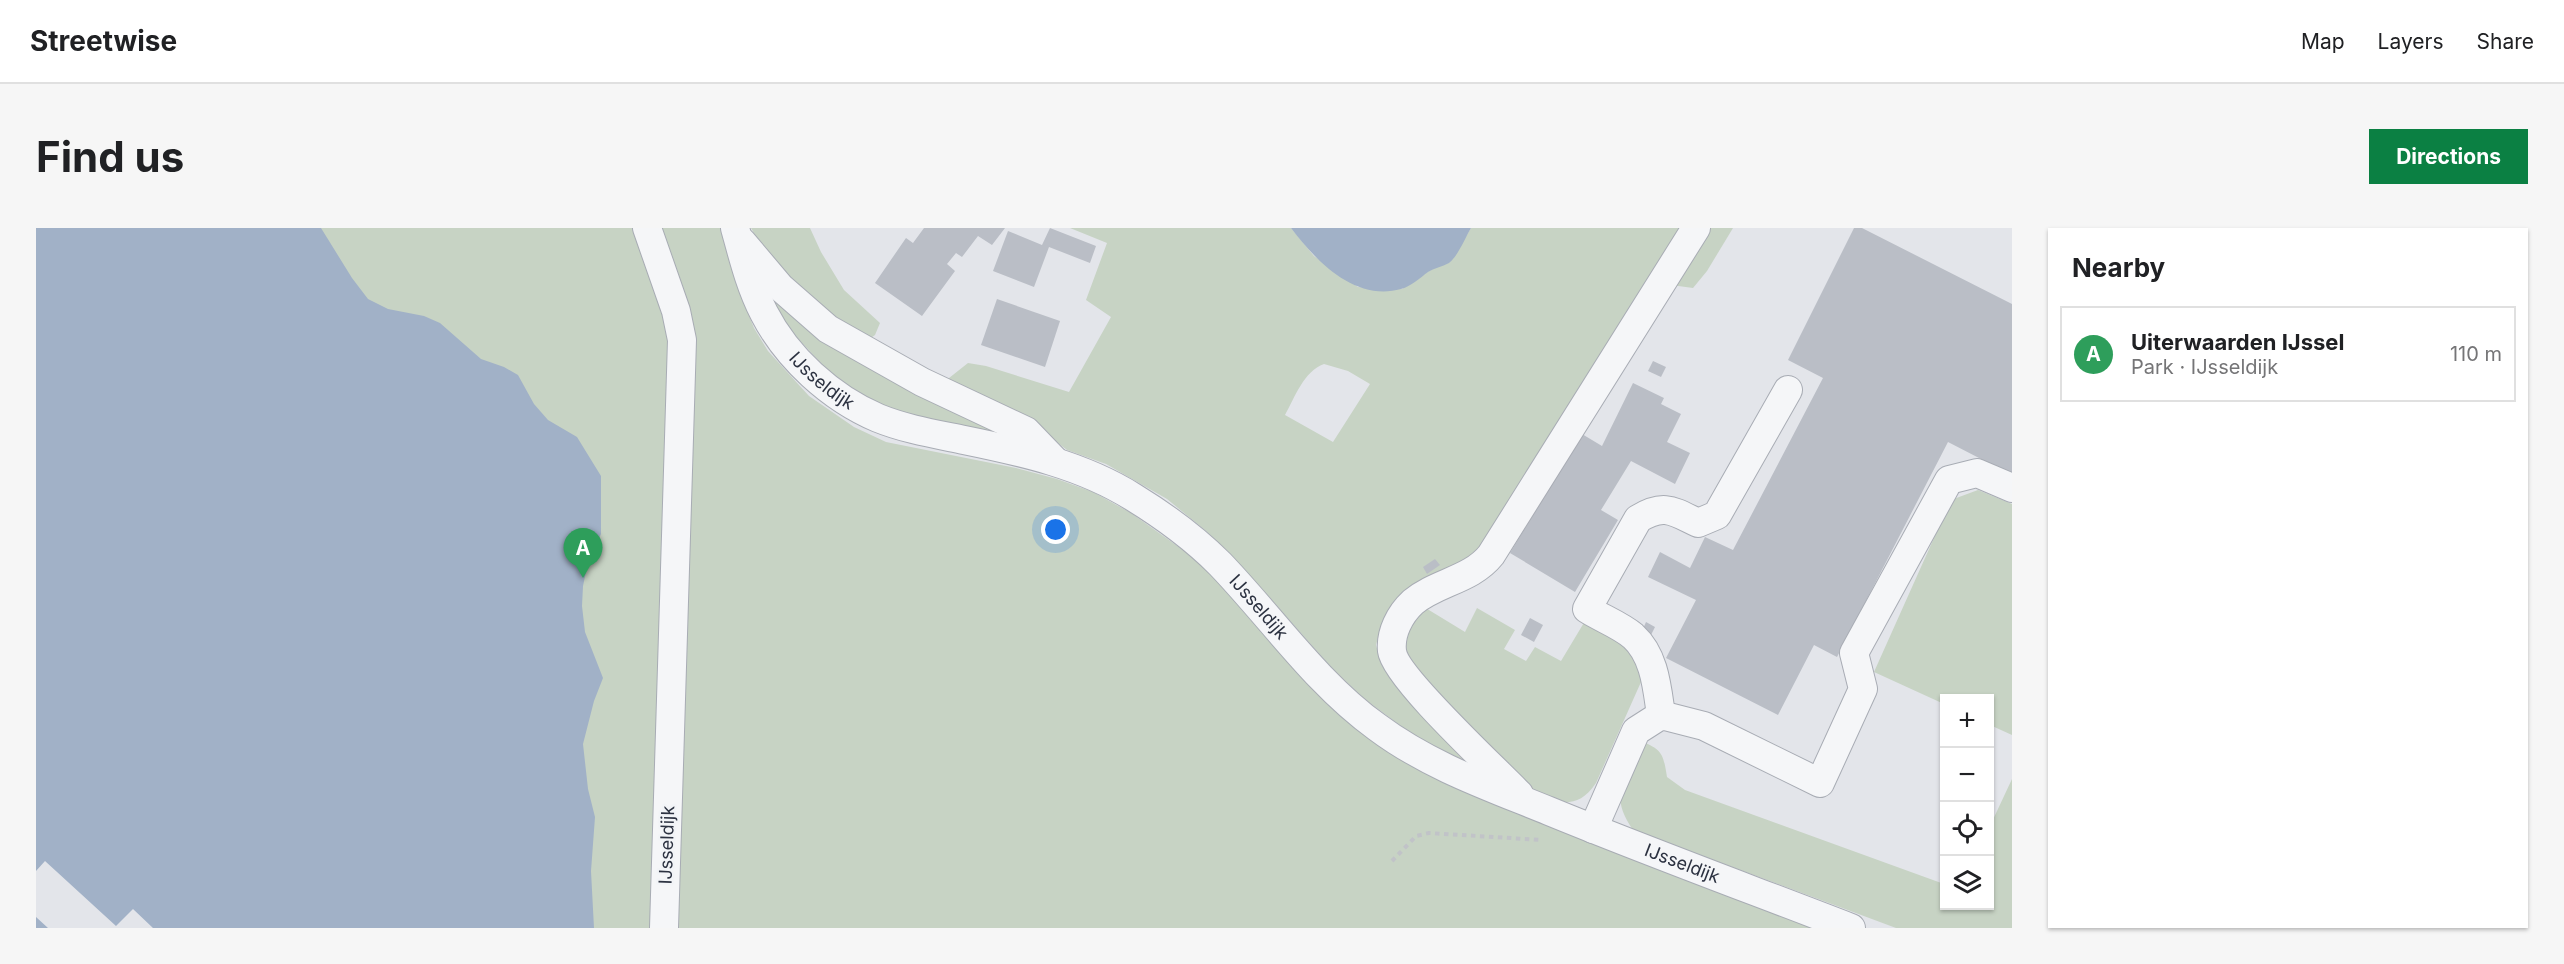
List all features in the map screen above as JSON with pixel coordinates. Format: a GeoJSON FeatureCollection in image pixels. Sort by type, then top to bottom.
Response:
{"type":"FeatureCollection","features":[{"type":"Feature","properties":{"kind":"street","name":"IJsseldijk"},"geometry":{"type":"LineString","coordinates":[[647,228],[676,311],[682,340],[664,928]]}},
{"type":"Feature","properties":{"kind":"street"},"geometry":{"type":"LineString","coordinates":[[1527,802],[1416,690],[1392,653],[1392,635],[1401,615],[1414,601],[1483,566],[1696,228]]}},
{"type":"Feature","properties":{"kind":"street","name":"IJsseldijk"},"geometry":{"type":"LineString","coordinates":[[737,233],[750,282],[765,315],[788,349],[817,379],[852,404],[878,418],[915,430],[1022,452],[1056,462],[1122,490],[1158,512],[1218,562],[1348,705],[1414,753],[1455,773],[1593,829],[1851,928]]}},
{"type":"Feature","properties":{"kind":"street"},"geometry":{"type":"LineString","coordinates":[[737,233],[780,287],[828,329],[922,382],[1026,431],[1056,462]]}},
{"type":"Feature","properties":{"kind":"street"},"geometry":{"type":"LineString","coordinates":[[1661,715],[1654,673],[1644,649],[1632,635],[1587,609],[1638,519],[1651,511],[1668,509],[1698,522],[1717,515],[1788,390]]}},
{"type":"Feature","properties":{"kind":"street"},"geometry":{"type":"LineString","coordinates":[[1593,829],[1636,731],[1661,715],[1704,726],[1820,783],[1863,689],[1854,653],[1949,480],[1977,472],[2012,488]]}},
{"type":"Feature","properties":{"kind":"path"},"geometry":{"type":"LineString","coordinates":[[1392,861],[1416,836],[1429,833],[1551,841]]}},
{"type":"Feature","properties":{"kind":"green space"},"geometry":{"type":"Polygon","coordinates":[[[36,228],[723,228],[736,283],[754,328],[768,351],[809,396],[854,427],[886,442],[1016,468],[1093,492],[1131,513],[1197,560],[1335,710],[1404,762],[1639,862],[1811,928],[36,928],[36,228]]]}},
{"type":"Feature","properties":{"kind":"green space"},"geometry":{"type":"Polygon","coordinates":[[[751,228],[810,228],[821,252],[844,290],[880,323],[875,335],[865,342],[838,327],[769,259],[751,228]]]}},
{"type":"Feature","properties":{"kind":"green space"},"geometry":{"type":"Polygon","coordinates":[[[1070,228],[1291,228],[1314,256],[1358,287],[1402,289],[1432,269],[1450,262],[1471,228],[1685,228],[1476,552],[1400,601],[1381,626],[1376,645],[1382,666],[1464,760],[1424,743],[1363,698],[1330,666],[1246,571],[1206,531],[1167,499],[1106,464],[1067,450],[1041,430],[944,382],[968,363],[986,366],[1069,392],[1111,317],[1086,300],[1107,243],[1070,228]],[[1324,364],[1317,367],[1301,385],[1285,415],[1333,442],[1370,384],[1348,371],[1324,364]]]}},
{"type":"Feature","properties":{"kind":"green space"},"geometry":{"type":"Polygon","coordinates":[[[1706,228],[1733,228],[1707,271],[1693,288],[1671,285],[1706,228]]]}},
{"type":"Feature","properties":{"kind":"green space"},"geometry":{"type":"Polygon","coordinates":[[[760,267],[1017,437],[896,413],[870,400],[829,372],[791,331],[778,312],[760,267]]]}},
{"type":"Feature","properties":{"kind":"green space"},"geometry":{"type":"Polygon","coordinates":[[[1978,490],[2012,504],[2012,735],[1994,727],[1994,694],[1940,694],[1940,702],[1874,672],[1951,500],[1978,490]]]}},
{"type":"Feature","properties":{"kind":"green space"},"geometry":{"type":"Polygon","coordinates":[[[1424,607],[1465,632],[1477,608],[1515,630],[1504,649],[1526,661],[1535,647],[1561,661],[1585,621],[1629,647],[1639,664],[1641,682],[1596,783],[1590,791],[1583,797],[1570,802],[1537,797],[1407,661],[1403,634],[1424,607]]]}},
{"type":"Feature","properties":{"kind":"green space"},"geometry":{"type":"Polygon","coordinates":[[[1639,740],[1653,746],[1660,753],[1667,777],[1685,790],[1940,883],[1940,910],[1994,910],[1994,817],[2012,779],[2012,928],[1896,928],[1633,830],[1621,806],[1620,795],[1624,775],[1639,740]]]}},
{"type":"Feature","properties":{"kind":"water"},"geometry":{"type":"Polygon","coordinates":[[[36,228],[321,228],[368,299],[388,309],[424,316],[440,323],[481,359],[518,375],[534,404],[548,420],[577,437],[601,476],[601,534],[588,562],[582,606],[585,632],[603,678],[594,701],[583,744],[588,789],[595,817],[591,871],[594,928],[36,928],[36,228]]]}},
{"type":"Feature","properties":{"kind":"water"},"geometry":{"type":"Polygon","coordinates":[[[1291,228],[1471,228],[1449,263],[1430,271],[1404,288],[1384,291],[1368,290],[1338,276],[1312,253],[1291,228]]]}},
{"type":"Feature","properties":{"kind":"pier"},"geometry":{"type":"Polygon","coordinates":[[[45,861],[116,926],[133,909],[153,928],[48,928],[36,917],[36,871],[45,861]]]}},
{"type":"Feature","properties":{"kind":"building"},"geometry":{"type":"Polygon","coordinates":[[[924,228],[1005,228],[992,245],[978,236],[962,257],[956,253],[947,264],[955,271],[922,316],[875,283],[906,238],[913,243],[924,228]]]}},
{"type":"Feature","properties":{"kind":"building"},"geometry":{"type":"Polygon","coordinates":[[[1050,228],[1096,246],[1090,263],[1049,247],[1034,287],[993,271],[1008,231],[1042,245],[1050,228]]]}},
{"type":"Feature","properties":{"kind":"building"},"geometry":{"type":"Polygon","coordinates":[[[1854,228],[1862,228],[2012,304],[2012,475],[1948,442],[1837,657],[1814,645],[1778,715],[1666,658],[1696,600],[1648,577],[1660,552],[1690,568],[1705,537],[1733,550],[1823,378],[1788,360],[1854,228]]]}},
{"type":"Feature","properties":{"kind":"building"},"geometry":{"type":"Polygon","coordinates":[[[997,299],[1060,321],[1045,367],[981,345],[997,299]]]}},
{"type":"Feature","properties":{"kind":"building"},"geometry":{"type":"Polygon","coordinates":[[[1653,361],[1666,367],[1661,377],[1648,371],[1653,361]]]}},
{"type":"Feature","properties":{"kind":"building"},"geometry":{"type":"Polygon","coordinates":[[[1633,383],[1664,398],[1661,404],[1681,414],[1667,442],[1690,453],[1675,484],[1631,461],[1601,510],[1618,520],[1575,592],[1510,553],[1582,434],[1602,446],[1633,383]]]}},
{"type":"Feature","properties":{"kind":"building"},"geometry":{"type":"Polygon","coordinates":[[[1435,559],[1440,565],[1427,574],[1423,567],[1435,559]]]}},
{"type":"Feature","properties":{"kind":"building"},"geometry":{"type":"Polygon","coordinates":[[[1530,618],[1543,625],[1534,642],[1521,635],[1530,618]]]}},
{"type":"Feature","properties":{"kind":"building"},"geometry":{"type":"Polygon","coordinates":[[[1646,622],[1655,627],[1651,635],[1642,631],[1646,622]]]}},
{"type":"Feature","properties":{"kind":"place","name":"Uiterwaarden IJssel"},"geometry":{"type":"Point","coordinates":[583,578]}}]}
